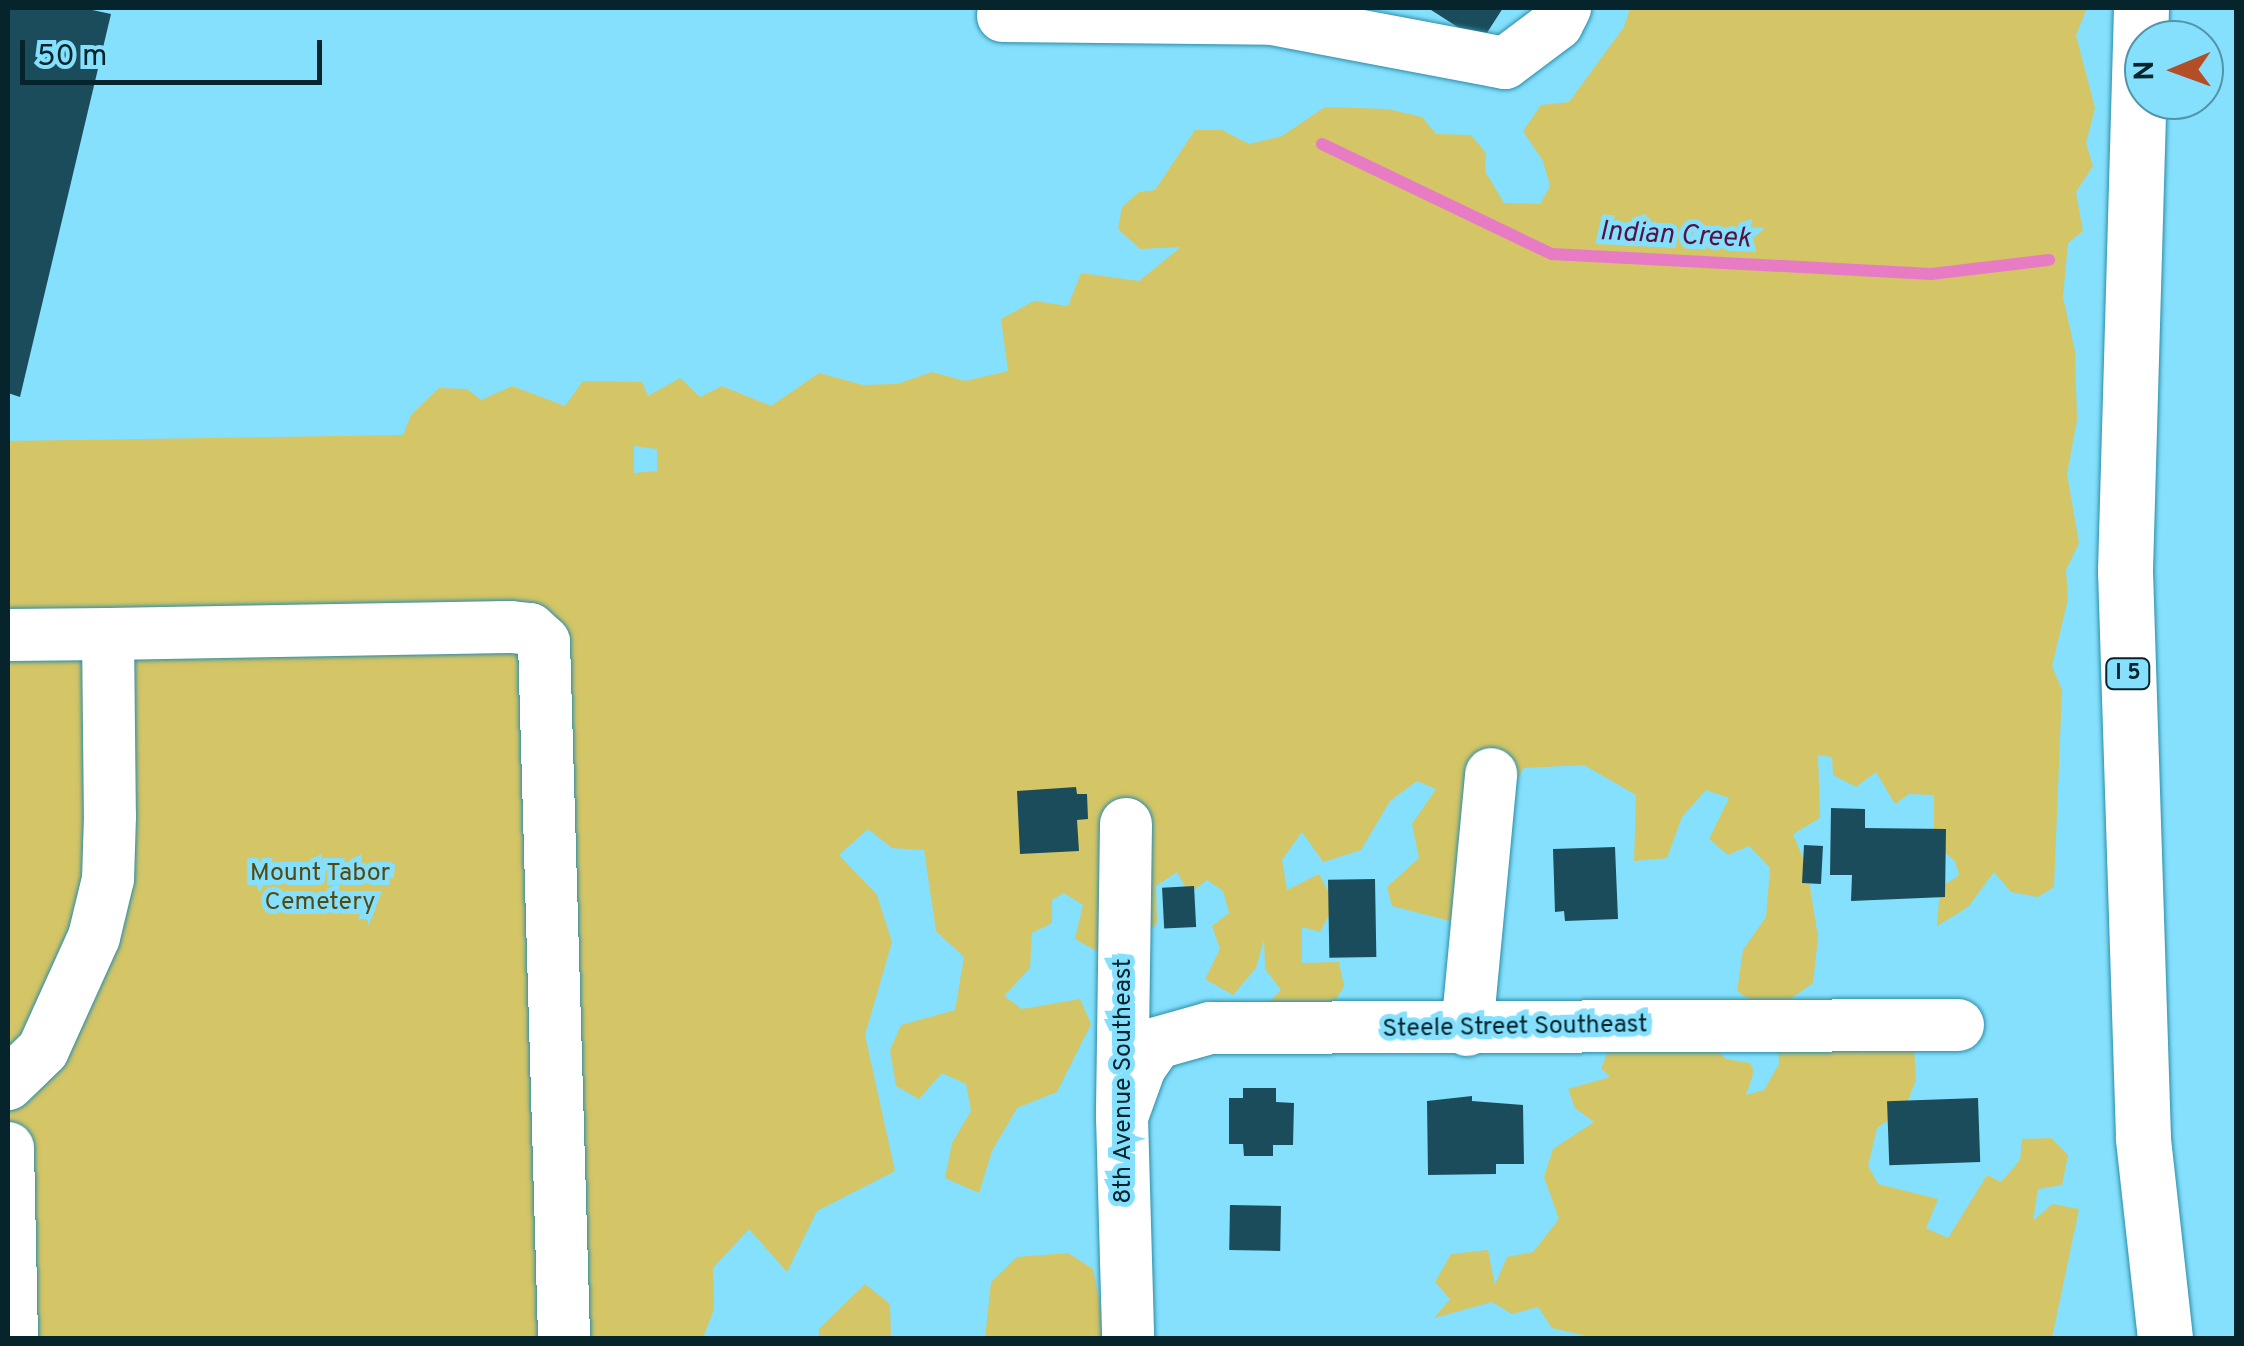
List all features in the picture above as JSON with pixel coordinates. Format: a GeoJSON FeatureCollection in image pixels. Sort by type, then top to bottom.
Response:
{"type":"FeatureCollection","features":[{"type":"Feature","properties":{"kind":"highway","name":"I 5"},"geometry":{"type":"LineString","coordinates":[[2142,8],[2126,571],[2144,1139],[2165,1338]]}},
{"type":"Feature","properties":{"kind":"street"},"geometry":{"type":"LineString","coordinates":[[1003,16],[1272,19],[1504,63],[1557,24],[1566,8]]}},
{"type":"Feature","properties":{"kind":"street"},"geometry":{"type":"LineString","coordinates":[[8,636],[511,628],[530,630],[544,642],[564,1338]]}},
{"type":"Feature","properties":{"kind":"street"},"geometry":{"type":"LineString","coordinates":[[8,1084],[43,1050],[67,1006],[108,879],[108,634]]}},
{"type":"Feature","properties":{"kind":"street"},"geometry":{"type":"LineString","coordinates":[[1467,1030],[1491,774]]}},
{"type":"Feature","properties":{"kind":"street","name":"8th Avenue Southeast"},"geometry":{"type":"LineString","coordinates":[[1126,824],[1122,1116],[1128,1338]]}},
{"type":"Feature","properties":{"kind":"street","name":"Steele Street Southeast"},"geometry":{"type":"LineString","coordinates":[[1122,1116],[1140,1066],[1158,1043],[1182,1033],[1958,1025]]}},
{"type":"Feature","properties":{"kind":"street"},"geometry":{"type":"LineString","coordinates":[[8,1148],[10,1320]]}},
{"type":"Feature","properties":{"kind":"green space","name":"Mount Tabor Cemetery"},"geometry":{"type":"Polygon","coordinates":[[[1630,8],[2087,8],[2076,35],[2095,108],[2086,143],[2093,166],[2076,192],[2083,231],[2068,243],[2063,297],[2075,351],[2077,420],[2067,474],[2079,543],[2066,570],[2068,599],[2052,666],[2062,690],[2054,887],[2038,897],[2011,892],[1994,872],[1968,907],[1937,926],[1940,888],[1959,875],[1955,861],[1934,844],[1934,795],[1909,794],[1895,804],[1876,772],[1856,787],[1833,775],[1832,757],[1818,755],[1820,818],[1793,834],[1807,868],[1818,937],[1813,983],[1786,1002],[1755,1003],[1737,991],[1743,950],[1766,917],[1770,868],[1749,846],[1728,855],[1709,839],[1729,798],[1706,790],[1682,817],[1667,858],[1634,861],[1636,795],[1584,765],[1524,768],[1507,795],[1514,818],[1505,841],[1450,921],[1392,906],[1387,887],[1419,858],[1412,824],[1436,789],[1417,781],[1390,801],[1361,850],[1323,862],[1302,832],[1282,860],[1287,890],[1319,874],[1335,904],[1320,932],[1302,927],[1302,963],[1339,962],[1344,986],[1332,1006],[1259,1012],[1281,990],[1265,969],[1264,939],[1256,968],[1233,995],[1205,979],[1220,949],[1212,926],[1229,913],[1223,891],[1207,880],[1189,894],[1177,872],[1156,886],[1157,923],[1136,945],[1107,957],[1075,939],[1083,905],[1064,893],[1052,900],[1052,923],[1032,933],[1030,968],[1004,996],[1022,1009],[1080,999],[1091,1024],[1057,1092],[1017,1108],[992,1151],[979,1193],[945,1178],[952,1143],[971,1111],[966,1084],[942,1073],[919,1099],[896,1086],[890,1050],[901,1025],[955,1010],[964,957],[936,931],[924,850],[892,848],[868,829],[839,855],[877,895],[892,942],[865,1035],[895,1171],[817,1211],[787,1272],[749,1229],[713,1268],[714,1309],[703,1338],[8,1338],[8,441],[403,435],[411,415],[439,388],[467,389],[481,400],[512,386],[565,406],[583,381],[642,382],[648,396],[680,378],[700,397],[722,386],[771,406],[819,373],[863,385],[897,384],[932,372],[965,381],[1008,371],[1001,319],[1034,301],[1068,306],[1081,273],[1139,281],[1181,247],[1140,249],[1118,229],[1122,207],[1139,192],[1155,190],[1195,130],[1222,130],[1249,144],[1282,136],[1325,107],[1388,109],[1422,117],[1436,134],[1471,135],[1486,153],[1485,171],[1504,203],[1540,204],[1550,186],[1543,161],[1523,131],[1541,105],[1569,102],[1624,27],[1630,8]],[[634,446],[634,473],[657,471],[657,449],[634,446]]]}},
{"type":"Feature","properties":{"kind":"green space"},"geometry":{"type":"Polygon","coordinates":[[[1891,1035],[1914,1048],[1916,1080],[1905,1108],[1877,1128],[1868,1166],[1878,1184],[1938,1199],[1926,1228],[1948,1238],[1987,1175],[2001,1182],[2020,1160],[2022,1139],[2051,1138],[2068,1155],[2062,1185],[2038,1189],[2033,1221],[2052,1204],[2079,1209],[2052,1338],[1595,1338],[1552,1328],[1538,1307],[1512,1314],[1492,1302],[1434,1318],[1450,1299],[1435,1282],[1451,1254],[1488,1250],[1495,1285],[1507,1257],[1533,1252],[1559,1219],[1544,1177],[1553,1149],[1594,1122],[1575,1108],[1568,1089],[1610,1077],[1601,1068],[1611,1045],[1707,1042],[1726,1059],[1750,1063],[1754,1071],[1746,1095],[1764,1090],[1779,1064],[1778,1043],[1840,1039],[1863,1053],[1891,1035]]]}},
{"type":"Feature","properties":{"kind":"green space"},"geometry":{"type":"Polygon","coordinates":[[[1068,1253],[1093,1269],[1107,1338],[985,1338],[991,1282],[1017,1257],[1068,1253]]]}},
{"type":"Feature","properties":{"kind":"green space"},"geometry":{"type":"Polygon","coordinates":[[[865,1284],[890,1304],[891,1338],[819,1338],[819,1329],[865,1284]]]}},
{"type":"Feature","properties":{"kind":"building"},"geometry":{"type":"Polygon","coordinates":[[[8,8],[83,8],[111,14],[20,397],[8,393],[8,8]]]}},
{"type":"Feature","properties":{"kind":"building"},"geometry":{"type":"Polygon","coordinates":[[[1428,8],[1503,8],[1481,42],[1428,8]]]}},
{"type":"Feature","properties":{"kind":"building"},"geometry":{"type":"Polygon","coordinates":[[[1076,787],[1077,794],[1087,794],[1088,819],[1077,820],[1079,851],[1020,854],[1017,791],[1076,787]]]}},
{"type":"Feature","properties":{"kind":"building"},"geometry":{"type":"Polygon","coordinates":[[[1831,808],[1865,809],[1865,828],[1946,829],[1945,897],[1851,901],[1852,875],[1830,875],[1831,808]]]}},
{"type":"Feature","properties":{"kind":"building"},"geometry":{"type":"Polygon","coordinates":[[[1804,845],[1823,846],[1821,884],[1802,883],[1804,845]]]}},
{"type":"Feature","properties":{"kind":"building"},"geometry":{"type":"Polygon","coordinates":[[[1615,847],[1618,919],[1565,921],[1564,911],[1555,912],[1553,849],[1615,847]]]}},
{"type":"Feature","properties":{"kind":"building"},"geometry":{"type":"Polygon","coordinates":[[[1375,879],[1376,957],[1329,958],[1328,880],[1375,879]]]}},
{"type":"Feature","properties":{"kind":"building"},"geometry":{"type":"Polygon","coordinates":[[[1194,886],[1196,927],[1164,929],[1162,888],[1194,886]]]}},
{"type":"Feature","properties":{"kind":"building"},"geometry":{"type":"Polygon","coordinates":[[[1243,1088],[1276,1088],[1276,1102],[1294,1103],[1293,1145],[1273,1145],[1273,1156],[1244,1156],[1243,1144],[1229,1144],[1229,1098],[1243,1098],[1243,1088]]]}},
{"type":"Feature","properties":{"kind":"building"},"geometry":{"type":"Polygon","coordinates":[[[1472,1096],[1472,1101],[1523,1105],[1524,1164],[1496,1164],[1496,1174],[1428,1175],[1427,1101],[1472,1096]]]}},
{"type":"Feature","properties":{"kind":"building"},"geometry":{"type":"Polygon","coordinates":[[[1978,1098],[1980,1162],[1889,1165],[1887,1101],[1978,1098]]]}},
{"type":"Feature","properties":{"kind":"building"},"geometry":{"type":"Polygon","coordinates":[[[1230,1205],[1281,1206],[1280,1251],[1229,1250],[1230,1205]]]}},
{"type":"Feature","properties":{"kind":"waterway","name":"Indian Creek"},"geometry":{"type":"LineString","coordinates":[[1322,144],[1552,254],[1931,274],[2049,260]]}}]}
